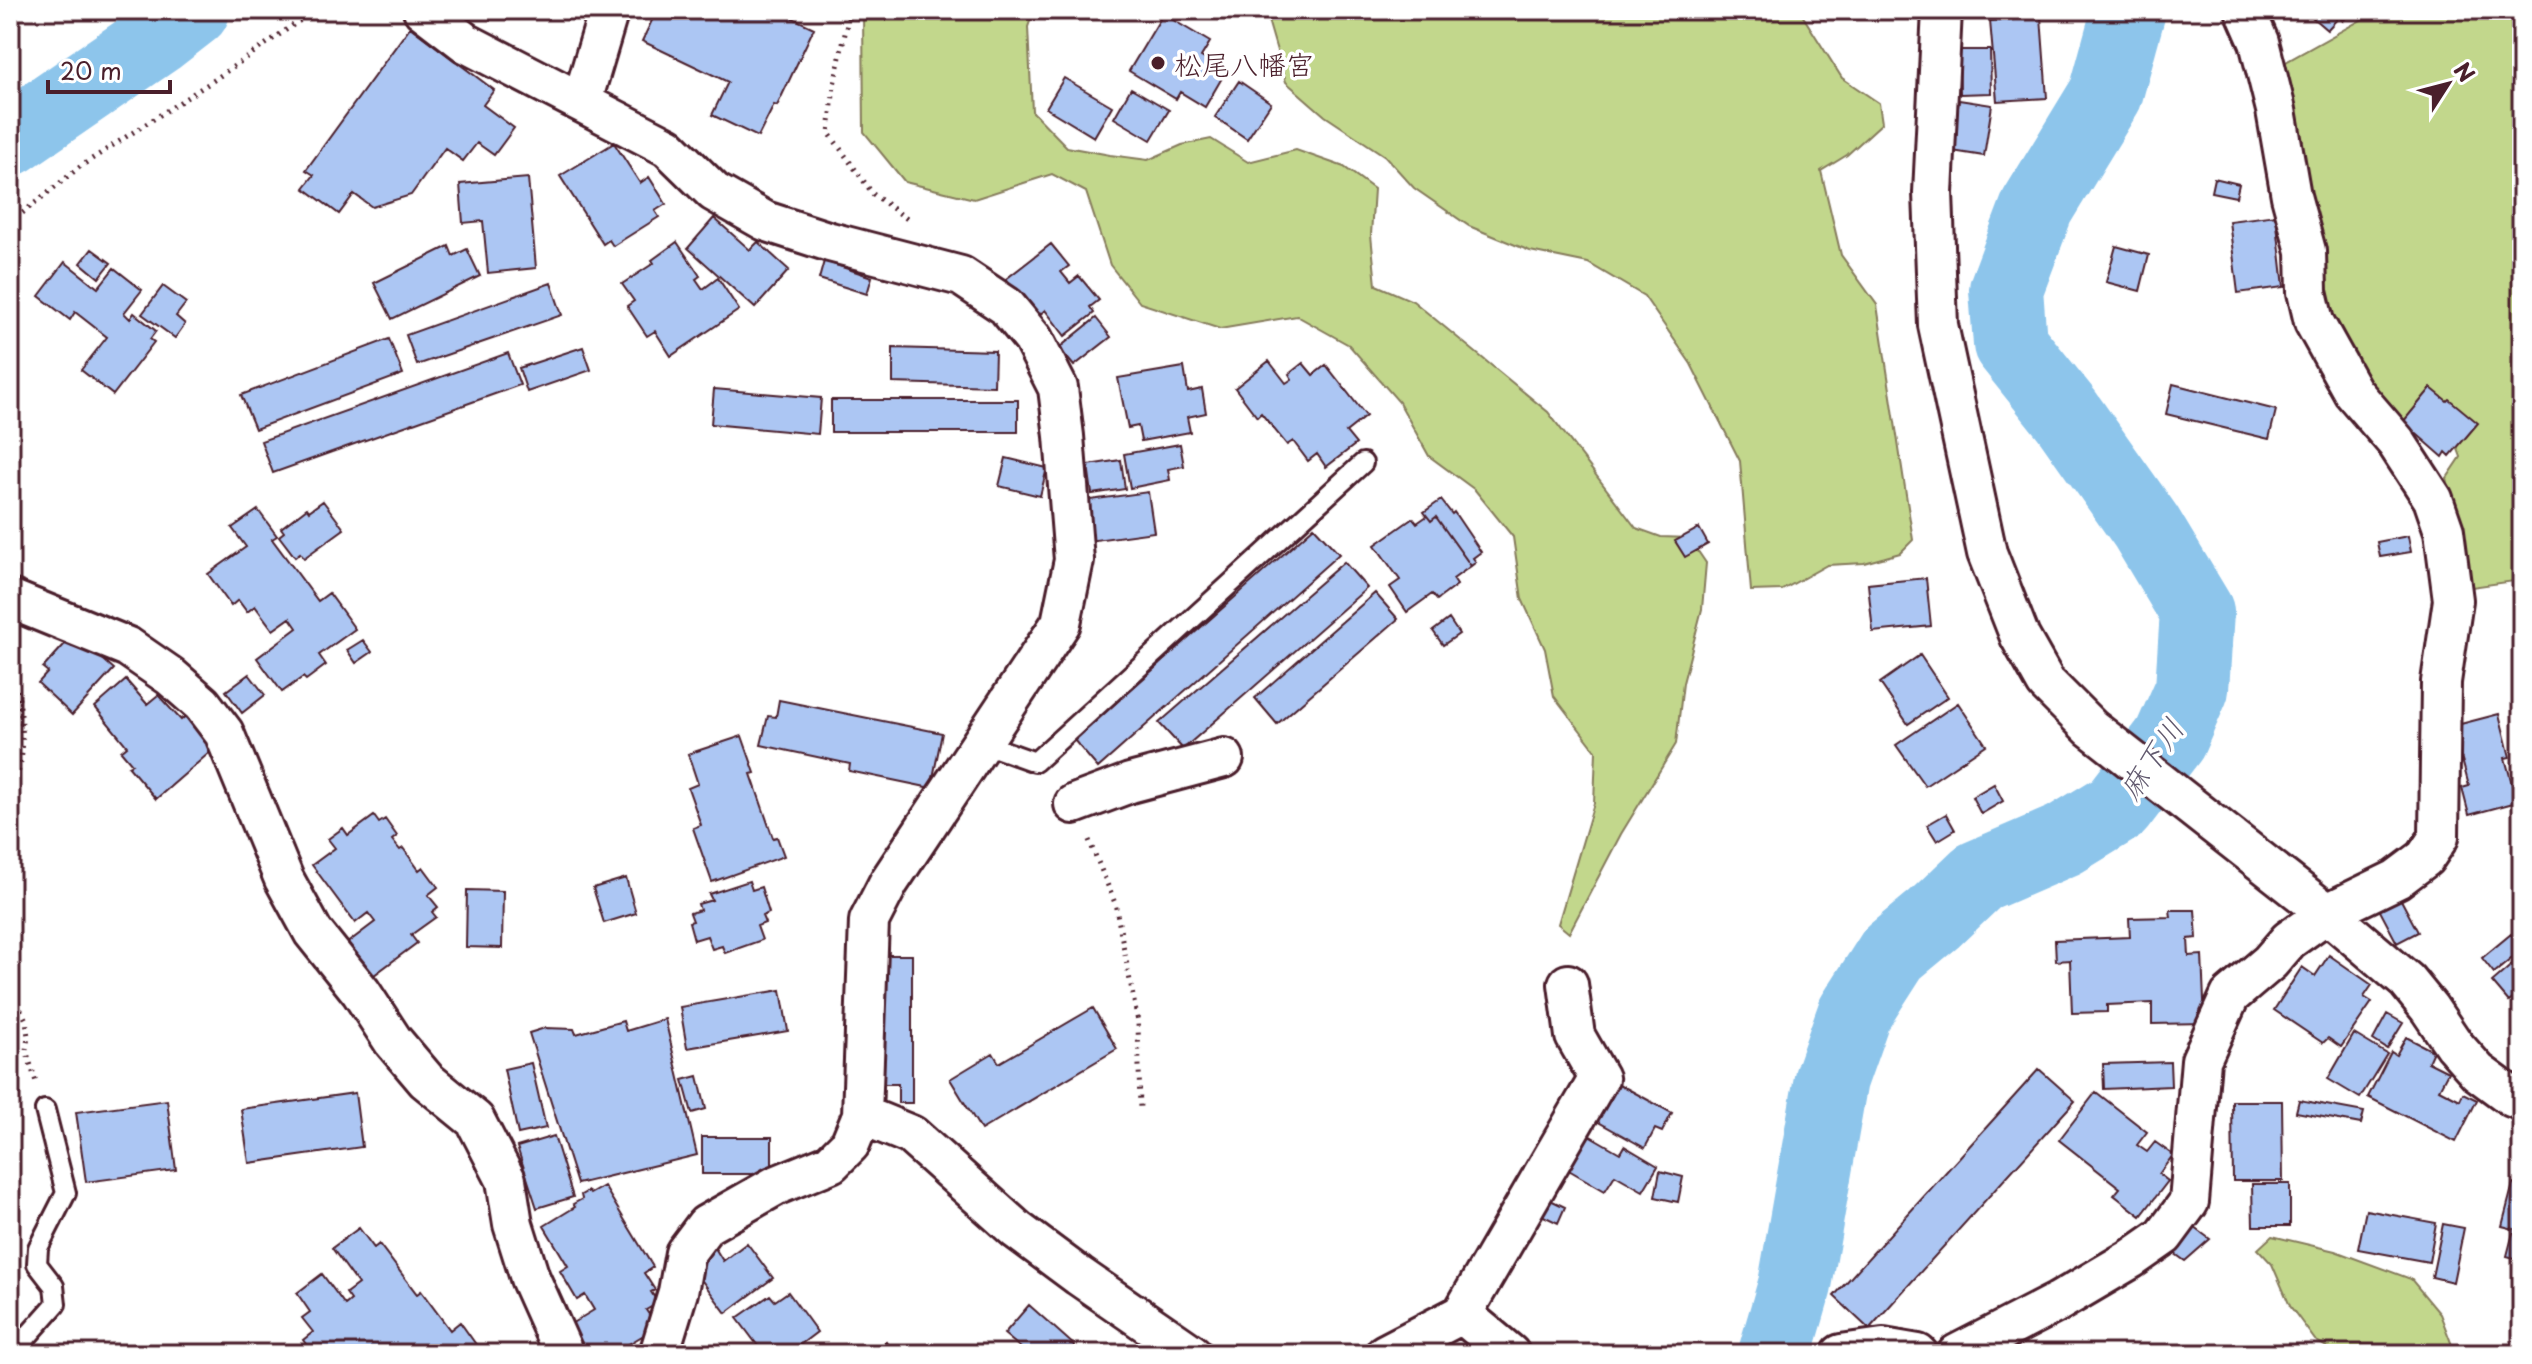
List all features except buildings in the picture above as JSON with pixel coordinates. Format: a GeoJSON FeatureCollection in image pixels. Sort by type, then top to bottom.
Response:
{"type":"FeatureCollection","features":[{"type":"Feature","properties":{"kind":"street"},"geometry":{"type":"LineString","coordinates":[[423,10],[466,43],[668,147],[714,192],[765,221],[830,242],[961,276],[1006,306],[1033,339],[1058,388],[1074,560],[1061,623],[889,882],[869,921],[862,1115],[850,1144],[831,1163],[775,1186],[706,1225],[685,1253],[678,1292],[659,1354]]}},
{"type":"Feature","properties":{"kind":"street"},"geometry":{"type":"LineString","coordinates":[[582,101],[609,10]]}},
{"type":"Feature","properties":{"kind":"street"},"geometry":{"type":"LineString","coordinates":[[1942,10],[1933,193],[1938,325],[1987,553],[2020,637],[2046,683],[2091,728],[2327,913],[2407,981],[2478,1072],[2522,1101]]}},
{"type":"Feature","properties":{"kind":"street"},"geometry":{"type":"LineString","coordinates":[[1957,1354],[2058,1302],[2164,1236],[2189,1202],[2201,1060],[2230,996],[2270,962],[2289,940],[2327,913],[2397,879],[2425,858],[2439,837],[2441,682],[2453,600],[2444,531],[2433,499],[2396,442],[2353,392],[2314,322],[2307,292],[2306,251],[2291,196],[2276,110],[2259,42],[2245,10]]}},
{"type":"Feature","properties":{"kind":"street"},"geometry":{"type":"LineString","coordinates":[[11,602],[128,647],[170,676],[202,704],[224,733],[284,879],[313,932],[361,992],[393,1041],[426,1080],[475,1120],[506,1180],[513,1224],[530,1278],[564,1354]]}},
{"type":"Feature","properties":{"kind":"street"},"geometry":{"type":"LineString","coordinates":[[1074,804],[1130,783],[1224,758]]}},
{"type":"Feature","properties":{"kind":"street"},"geometry":{"type":"LineString","coordinates":[[1385,1354],[1462,1314],[1599,1078],[1575,1036],[1568,984]]}},
{"type":"Feature","properties":{"kind":"street"},"geometry":{"type":"LineString","coordinates":[[862,1115],[911,1135],[1017,1230],[1192,1354]]}},
{"type":"Feature","properties":{"kind":"street"},"geometry":{"type":"LineString","coordinates":[[1462,1314],[1510,1354]]}},
{"type":"Feature","properties":{"kind":"street"},"geometry":{"type":"LineString","coordinates":[[1841,1354],[1883,1348],[1918,1354]]}},
{"type":"Feature","properties":{"kind":"lane"},"geometry":{"type":"LineString","coordinates":[[982,743],[1035,762],[1363,463]]}},
{"type":"Feature","properties":{"kind":"lane"},"geometry":{"type":"LineString","coordinates":[[26,1354],[25,1339],[56,1304],[54,1286],[37,1264],[38,1248],[66,1193],[45,1110]]}},
{"type":"Feature","properties":{"kind":"path"},"geometry":{"type":"LineString","coordinates":[[10,223],[81,166],[192,95],[315,10]]}},
{"type":"Feature","properties":{"kind":"path"},"geometry":{"type":"LineString","coordinates":[[850,10],[834,85],[829,133],[873,194],[908,220]]}},
{"type":"Feature","properties":{"kind":"path"},"geometry":{"type":"LineString","coordinates":[[10,659],[19,700],[22,746],[21,764],[10,791]]}},
{"type":"Feature","properties":{"kind":"path"},"geometry":{"type":"LineString","coordinates":[[1074,804],[1115,903],[1138,1022],[1140,1111]]}},
{"type":"Feature","properties":{"kind":"path"},"geometry":{"type":"LineString","coordinates":[[10,988],[26,1020],[26,1050],[45,1110]]}},
{"type":"Feature","properties":{"kind":"green space"},"geometry":{"type":"Polygon","coordinates":[[[863,10],[1034,10],[1028,27],[1032,111],[1067,147],[1148,160],[1182,145],[1211,139],[1248,162],[1296,150],[1344,167],[1374,189],[1371,235],[1376,285],[1413,301],[1548,412],[1636,528],[1661,537],[1689,538],[1706,563],[1702,609],[1683,683],[1676,744],[1621,834],[1569,933],[1558,924],[1594,803],[1596,751],[1554,696],[1545,649],[1522,599],[1513,537],[1475,490],[1429,456],[1399,402],[1349,345],[1297,316],[1220,329],[1140,303],[1110,265],[1086,192],[1052,174],[974,199],[905,182],[864,132],[863,10]]]}},
{"type":"Feature","properties":{"kind":"green space"},"geometry":{"type":"Polygon","coordinates":[[[1255,10],[1799,10],[1842,78],[1879,103],[1882,123],[1847,155],[1821,171],[1841,255],[1877,305],[1913,540],[1900,553],[1864,563],[1827,565],[1782,590],[1751,591],[1740,461],[1691,364],[1644,296],[1588,263],[1530,251],[1469,226],[1414,188],[1385,156],[1325,116],[1286,82],[1268,20],[1255,10]]]}},
{"type":"Feature","properties":{"kind":"green space"},"geometry":{"type":"Polygon","coordinates":[[[2379,10],[2522,10],[2522,580],[2472,587],[2447,478],[2461,457],[2445,415],[2427,412],[2402,435],[2326,318],[2277,67],[2379,10]]]}},
{"type":"Feature","properties":{"kind":"green space"},"geometry":{"type":"Polygon","coordinates":[[[2272,1236],[2335,1251],[2411,1279],[2440,1314],[2452,1345],[2489,1350],[2491,1354],[2338,1354],[2315,1340],[2290,1306],[2272,1264],[2258,1249],[2272,1236]]]}},
{"type":"Feature","properties":{"kind":"waterway"},"geometry":{"type":"LineString","coordinates":[[10,139],[193,10]]}},
{"type":"Feature","properties":{"kind":"waterway","name":"麻下川"},"geometry":{"type":"LineString","coordinates":[[1775,1354],[1795,1285],[1831,1079],[1854,1014],[1893,953],[1978,877],[2064,840],[2118,807],[2170,739],[2192,689],[2197,612],[2146,527],[2067,415],[2010,344],[2006,289],[2037,207],[2106,94],[2129,10]]}},
{"type":"Feature","properties":{"kind":"place","name":"松尾八幡宮"},"geometry":{"type":"Point","coordinates":[1158,63]}}]}
